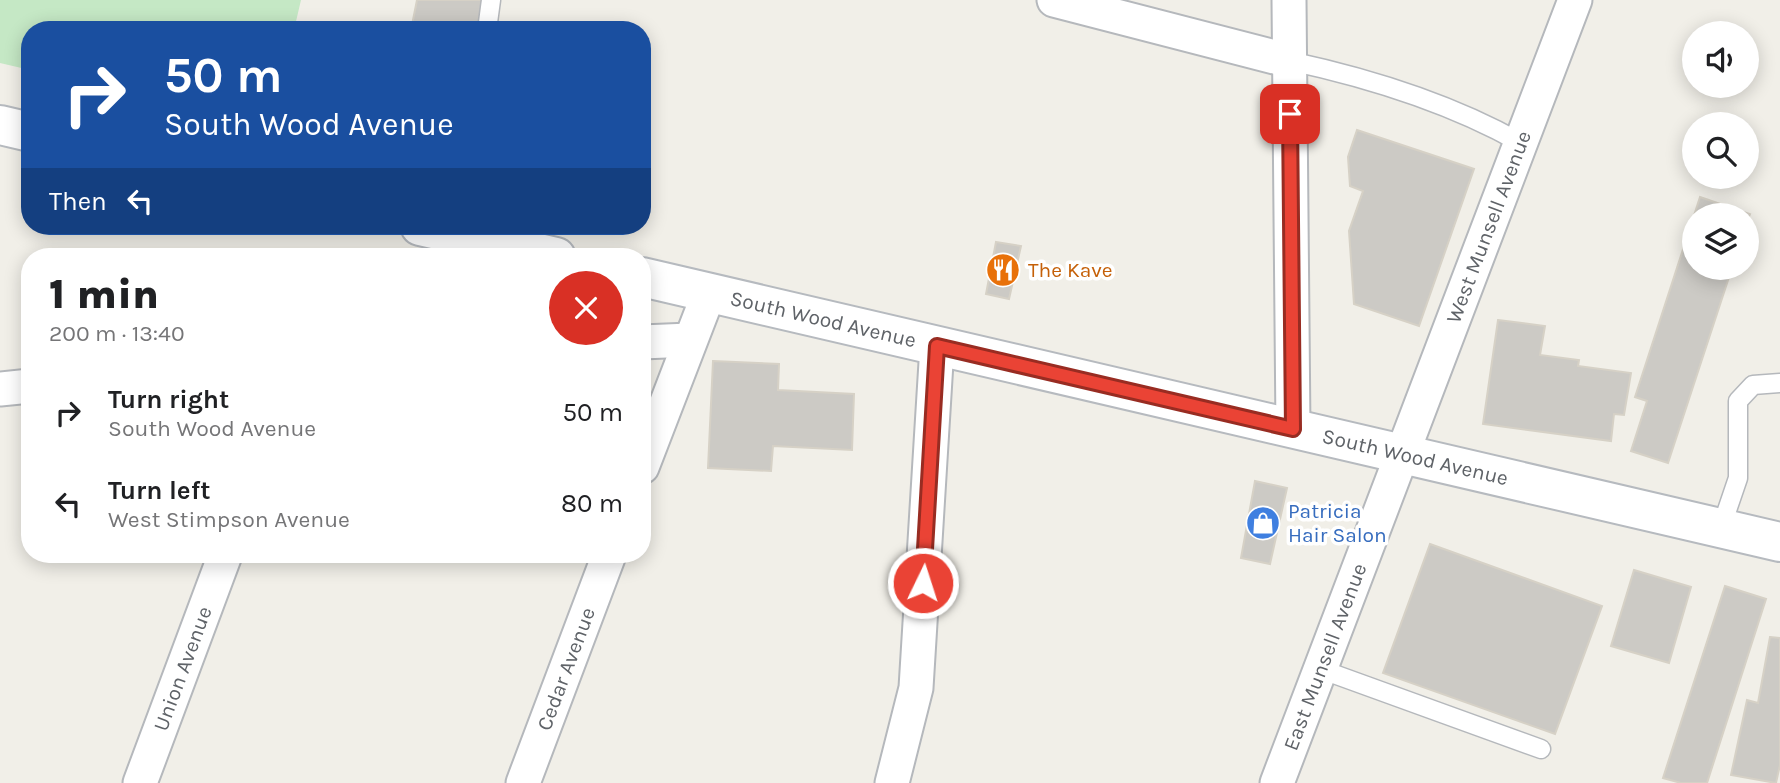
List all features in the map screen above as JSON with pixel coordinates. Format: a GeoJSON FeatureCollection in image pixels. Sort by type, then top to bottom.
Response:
{"type":"FeatureCollection","features":[{"type":"Feature","properties":{"kind":"main road"},"geometry":{"type":"LineString","coordinates":[[0,125],[21,130]]}},
{"type":"Feature","properties":{"kind":"main road"},"geometry":{"type":"LineString","coordinates":[[457,235],[486,248]]}},
{"type":"Feature","properties":{"kind":"main road","name":"South Wood Avenue"},"geometry":{"type":"LineString","coordinates":[[651,279],[1780,542]]}},
{"type":"Feature","properties":{"kind":"street"},"geometry":{"type":"LineString","coordinates":[[1054,0],[1290,61]]}},
{"type":"Feature","properties":{"kind":"street"},"geometry":{"type":"LineString","coordinates":[[1289,0],[1293,429]]}},
{"type":"Feature","properties":{"kind":"street","name":"West Munsell Avenue"},"geometry":{"type":"LineString","coordinates":[[1402,454],[1575,0]]}},
{"type":"Feature","properties":{"kind":"street"},"geometry":{"type":"LineString","coordinates":[[651,443],[709,293]]}},
{"type":"Feature","properties":{"kind":"street"},"geometry":{"type":"LineString","coordinates":[[651,342],[690,340]]}},
{"type":"Feature","properties":{"kind":"street"},"geometry":{"type":"LineString","coordinates":[[892,783],[916,688],[937,346]]}},
{"type":"Feature","properties":{"kind":"street"},"geometry":{"type":"LineString","coordinates":[[0,389],[21,387]]}},
{"type":"Feature","properties":{"kind":"street","name":"East Munsell Avenue"},"geometry":{"type":"LineString","coordinates":[[1277,783],[1402,454]]}},
{"type":"Feature","properties":{"kind":"street","name":"Union Avenue"},"geometry":{"type":"LineString","coordinates":[[140,783],[222,563]]}},
{"type":"Feature","properties":{"kind":"street","name":"Cedar Avenue"},"geometry":{"type":"LineString","coordinates":[[523,783],[606,563]]}},
{"type":"Feature","properties":{"kind":"lane"},"geometry":{"type":"LineString","coordinates":[[488,21],[491,0]]}},
{"type":"Feature","properties":{"kind":"lane"},"geometry":{"type":"LineString","coordinates":[[1290,61],[1377,83],[1488,124],[1521,143]]}},
{"type":"Feature","properties":{"kind":"lane"},"geometry":{"type":"LineString","coordinates":[[1721,528],[1738,478],[1738,401],[1753,385],[1780,383]]}},
{"type":"Feature","properties":{"kind":"lane"},"geometry":{"type":"LineString","coordinates":[[1321,669],[1541,749]]}},
{"type":"Feature","properties":{"kind":"green space"},"geometry":{"type":"Polygon","coordinates":[[[0,0],[301,0],[296,21],[21,21],[21,68],[0,63],[0,0]]]}},
{"type":"Feature","properties":{"kind":"building"},"geometry":{"type":"Polygon","coordinates":[[[417,0],[487,0],[483,21],[413,21],[417,0]]]}},
{"type":"Feature","properties":{"kind":"building"},"geometry":{"type":"Polygon","coordinates":[[[1357,130],[1474,169],[1419,326],[1354,304],[1349,231],[1363,191],[1350,186],[1348,157],[1357,130]]]}},
{"type":"Feature","properties":{"kind":"building"},"geometry":{"type":"Polygon","coordinates":[[[1700,197],[1718,203],[1698,203],[1700,197]]]}},
{"type":"Feature","properties":{"kind":"building","name":"The Kave"},"geometry":{"type":"Polygon","coordinates":[[[996,242],[1021,246],[1009,299],[986,294],[996,242]]]}},
{"type":"Feature","properties":{"kind":"building"},"geometry":{"type":"Polygon","coordinates":[[[1682,252],[1682,280],[1728,280],[1668,463],[1631,451],[1647,401],[1635,397],[1682,252]]]}},
{"type":"Feature","properties":{"kind":"building"},"geometry":{"type":"Polygon","coordinates":[[[1498,320],[1545,326],[1540,355],[1579,360],[1578,366],[1631,373],[1624,415],[1614,414],[1611,441],[1483,424],[1498,320]]]}},
{"type":"Feature","properties":{"kind":"building"},"geometry":{"type":"Polygon","coordinates":[[[713,361],[779,364],[778,390],[854,394],[852,450],[773,446],[771,471],[708,468],[713,361]]]}},
{"type":"Feature","properties":{"kind":"building","name":"Patricia Hair Salon"},"geometry":{"type":"Polygon","coordinates":[[[1255,481],[1287,488],[1270,564],[1241,558],[1255,481]]]}},
{"type":"Feature","properties":{"kind":"building"},"geometry":{"type":"Polygon","coordinates":[[[1430,544],[1602,606],[1555,734],[1383,673],[1430,544]]]}},
{"type":"Feature","properties":{"kind":"building"},"geometry":{"type":"Polygon","coordinates":[[[1634,570],[1691,587],[1669,663],[1611,646],[1634,570]]]}},
{"type":"Feature","properties":{"kind":"building"},"geometry":{"type":"Polygon","coordinates":[[[1725,586],[1766,599],[1707,783],[1681,783],[1663,778],[1725,586]]]}},
{"type":"Feature","properties":{"kind":"building"},"geometry":{"type":"Polygon","coordinates":[[[1770,637],[1780,638],[1780,765],[1776,783],[1731,775],[1747,700],[1758,703],[1770,637]]]}},
{"type":"Feature","properties":{"kind":"place","name":"The Kave"},"geometry":{"type":"Point","coordinates":[1003,270]}},
{"type":"Feature","properties":{"kind":"place","name":"Patricia Hair Salon"},"geometry":{"type":"Point","coordinates":[1263,523]}},
{"type":"Feature","properties":{"kind":"route"},"geometry":{"type":"LineString","coordinates":[[923,583],[937,346],[1293,429],[1290,114]]}}]}
